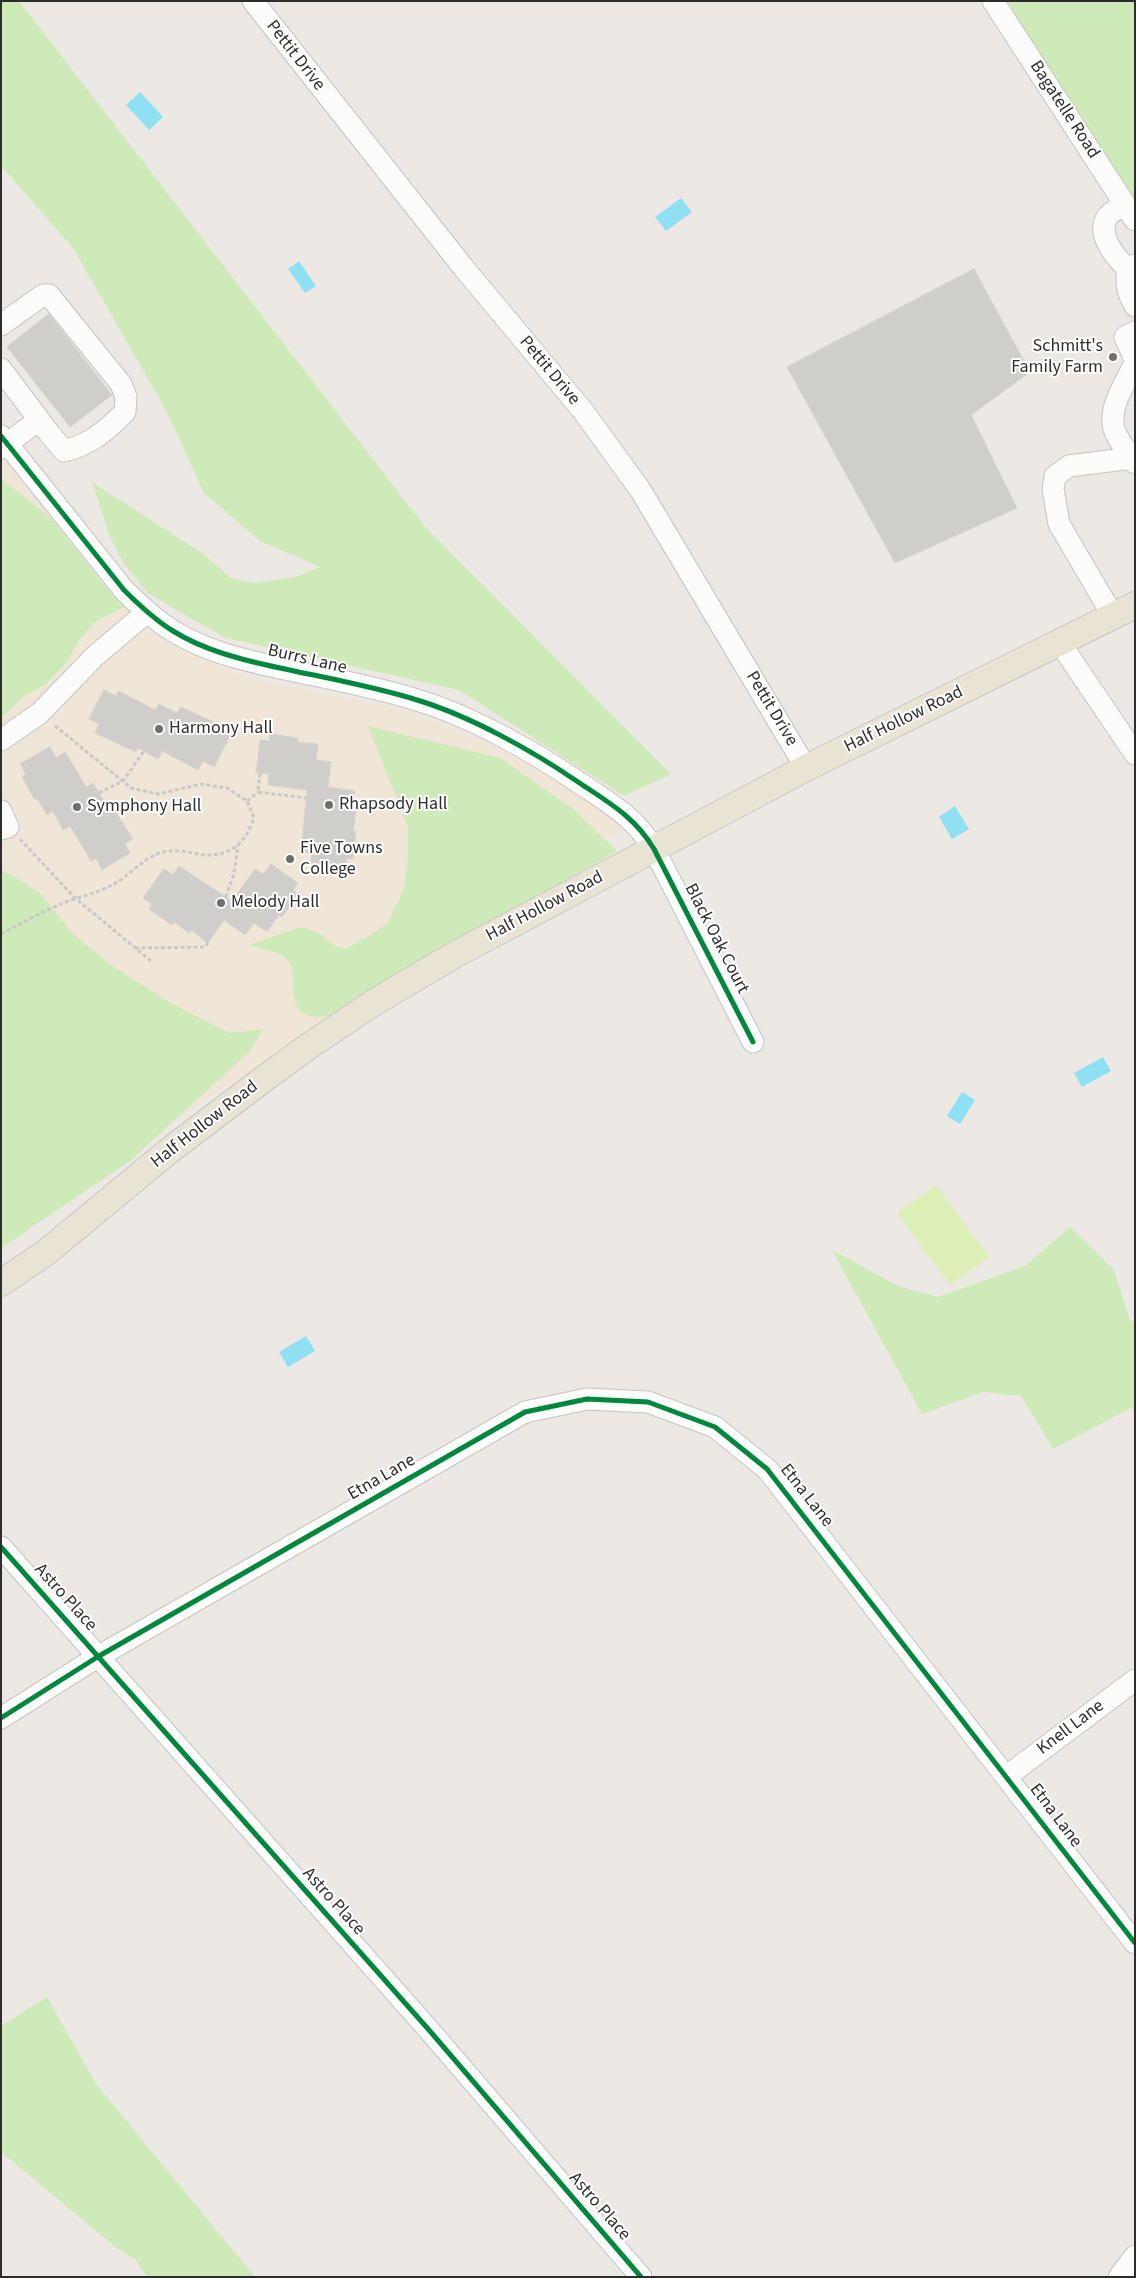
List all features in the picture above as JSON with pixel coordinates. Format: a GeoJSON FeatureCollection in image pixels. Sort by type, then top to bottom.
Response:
{"type":"FeatureCollection","features":[{"type":"Feature","properties":{"kind":"main road","name":"Half Hollow Road"},"geometry":{"type":"LineString","coordinates":[[1,1283],[44,1254],[170,1150],[333,1030],[456,954],[806,768],[1124,610]]}},
{"type":"Feature","properties":{"kind":"street","name":"Pettit Drive"},"geometry":{"type":"LineString","coordinates":[[253,1],[457,260],[583,412],[635,483],[806,768]]}},
{"type":"Feature","properties":{"kind":"street","name":"Bagatelle Road"},"geometry":{"type":"LineString","coordinates":[[993,1],[1130,212]]}},
{"type":"Feature","properties":{"kind":"street"},"geometry":{"type":"LineString","coordinates":[[1130,212],[1109,215],[1105,224],[1105,234],[1116,258],[1131,267],[1126,281],[1127,293],[1135,306]]}},
{"type":"Feature","properties":{"kind":"street"},"geometry":{"type":"LineString","coordinates":[[1,325],[43,295],[49,295],[121,384],[126,398],[126,412],[104,432],[82,447],[64,450],[38,420],[1,369]]}},
{"type":"Feature","properties":{"kind":"street"},"geometry":{"type":"LineString","coordinates":[[1124,610],[1059,524],[1053,489],[1055,476],[1069,466],[1133,461],[1114,431],[1113,421],[1118,398],[1135,361],[1125,337],[1135,332]]}},
{"type":"Feature","properties":{"kind":"street"},"geometry":{"type":"LineString","coordinates":[[4,443],[38,420]]}},
{"type":"Feature","properties":{"kind":"street","name":"Burrs Lane"},"geometry":{"type":"LineString","coordinates":[[4,443],[124,590],[147,612],[173,631],[222,653],[245,660],[416,700],[459,716],[550,763],[632,820],[645,834],[654,849]]}},
{"type":"Feature","properties":{"kind":"street"},"geometry":{"type":"LineString","coordinates":[[1,740],[40,713],[95,656],[147,612]]}},
{"type":"Feature","properties":{"kind":"street"},"geometry":{"type":"LineString","coordinates":[[1060,643],[1135,754]]}},
{"type":"Feature","properties":{"kind":"street","name":"Black Oak Court"},"geometry":{"type":"LineString","coordinates":[[654,849],[753,1042]]}},
{"type":"Feature","properties":{"kind":"street","name":"Etna Lane"},"geometry":{"type":"LineString","coordinates":[[1,1718],[99,1656],[525,1412],[587,1399],[648,1402],[715,1428],[767,1469],[1135,1943]]}},
{"type":"Feature","properties":{"kind":"street","name":"Astro Place"},"geometry":{"type":"LineString","coordinates":[[1,1547],[99,1656],[270,1854],[429,2030],[641,2277]]}},
{"type":"Feature","properties":{"kind":"street","name":"Knell Lane"},"geometry":{"type":"LineString","coordinates":[[1007,1776],[1135,1680]]}},
{"type":"Feature","properties":{"kind":"street"},"geometry":{"type":"LineString","coordinates":[[1119,2277],[1135,2256]]}},
{"type":"Feature","properties":{"kind":"path"},"geometry":{"type":"LineString","coordinates":[[1,934],[58,905],[113,885],[152,856],[163,852],[173,850],[205,856],[216,856],[238,845],[247,834],[254,818],[247,801],[227,788],[201,784],[158,794],[131,788],[40,713]]}},
{"type":"Feature","properties":{"kind":"path"},"geometry":{"type":"LineString","coordinates":[[99,793],[122,781],[144,751]]}},
{"type":"Feature","properties":{"kind":"path"},"geometry":{"type":"LineString","coordinates":[[247,801],[258,792],[260,773]]}},
{"type":"Feature","properties":{"kind":"path"},"geometry":{"type":"LineString","coordinates":[[258,792],[306,798]]}},
{"type":"Feature","properties":{"kind":"path"},"geometry":{"type":"LineString","coordinates":[[4,822],[76,898],[151,961]]}},
{"type":"Feature","properties":{"kind":"path"},"geometry":{"type":"LineString","coordinates":[[226,897],[234,873],[238,845]]}},
{"type":"Feature","properties":{"kind":"path"},"geometry":{"type":"LineString","coordinates":[[135,948],[205,948],[208,943]]}},
{"type":"Feature","properties":{"kind":"shaded area","name":"Five Towns College"},"geometry":{"type":"Polygon","coordinates":[[[1,456],[113,596],[167,642],[244,677],[405,710],[482,740],[554,778],[628,827],[1,1232],[1,456]]]}},
{"type":"Feature","properties":{"kind":"green space"},"geometry":{"type":"Polygon","coordinates":[[[1,1],[19,1],[426,528],[671,774],[624,796],[459,690],[226,638],[148,593],[124,564],[110,537],[92,482],[205,555],[231,578],[253,583],[296,577],[320,567],[260,541],[204,493],[167,412],[73,248],[1,166],[1,1]]]}},
{"type":"Feature","properties":{"kind":"green space"},"geometry":{"type":"Polygon","coordinates":[[[1008,1],[1135,1],[1135,209],[1101,167],[1008,1]]]}},
{"type":"Feature","properties":{"kind":"green space"},"geometry":{"type":"Polygon","coordinates":[[[1,479],[49,516],[113,596],[126,607],[96,621],[80,639],[65,665],[45,685],[24,696],[1,718],[1,479]]]}},
{"type":"Feature","properties":{"kind":"green space"},"geometry":{"type":"Polygon","coordinates":[[[368,726],[500,758],[572,808],[617,851],[484,926],[340,1013],[317,1017],[306,1014],[299,1008],[295,1000],[290,964],[286,958],[249,945],[300,927],[316,931],[335,946],[345,949],[388,923],[404,888],[408,859],[408,826],[368,726]]]}},
{"type":"Feature","properties":{"kind":"green space"},"geometry":{"type":"Polygon","coordinates":[[[1,871],[8,873],[39,892],[72,933],[111,965],[171,1003],[229,1033],[263,1029],[250,1051],[130,1161],[1,1248],[1,871]]]}},
{"type":"Feature","properties":{"kind":"green space"},"geometry":{"type":"Polygon","coordinates":[[[936,1185],[989,1257],[950,1285],[897,1213],[936,1185]]]}},
{"type":"Feature","properties":{"kind":"green space"},"geometry":{"type":"Polygon","coordinates":[[[1070,1227],[1114,1270],[1130,1321],[1135,1321],[1135,1411],[1131,1408],[1053,1449],[1021,1396],[983,1392],[922,1414],[832,1250],[898,1286],[938,1297],[1025,1266],[1070,1227]]]}},
{"type":"Feature","properties":{"kind":"green space"},"geometry":{"type":"Polygon","coordinates":[[[47,1997],[96,2084],[255,2277],[147,2277],[135,2259],[118,2249],[1,2152],[1,2026],[47,1997]]]}},
{"type":"Feature","properties":{"kind":"water"},"geometry":{"type":"Polygon","coordinates":[[[140,92],[163,117],[149,130],[126,105],[140,92]]]}},
{"type":"Feature","properties":{"kind":"water"},"geometry":{"type":"Polygon","coordinates":[[[681,198],[692,212],[666,231],[655,217],[681,198]]]}},
{"type":"Feature","properties":{"kind":"water"},"geometry":{"type":"Polygon","coordinates":[[[299,261],[316,286],[305,293],[288,269],[299,261]]]}},
{"type":"Feature","properties":{"kind":"water"},"geometry":{"type":"Polygon","coordinates":[[[955,806],[969,829],[952,839],[939,817],[955,806]]]}},
{"type":"Feature","properties":{"kind":"water"},"geometry":{"type":"Polygon","coordinates":[[[1103,1057],[1111,1071],[1082,1087],[1074,1073],[1103,1057]]]}},
{"type":"Feature","properties":{"kind":"water"},"geometry":{"type":"Polygon","coordinates":[[[962,1092],[975,1100],[960,1124],[947,1116],[962,1092]]]}},
{"type":"Feature","properties":{"kind":"water"},"geometry":{"type":"Polygon","coordinates":[[[306,1336],[315,1351],[288,1367],[279,1352],[306,1336]]]}},
{"type":"Feature","properties":{"kind":"building"},"geometry":{"type":"Polygon","coordinates":[[[974,269],[1030,372],[971,415],[1017,508],[895,563],[787,367],[974,269]]]}},
{"type":"Feature","properties":{"kind":"building"},"geometry":{"type":"Polygon","coordinates":[[[49,314],[112,395],[70,427],[7,347],[49,314]]]}},
{"type":"Feature","properties":{"kind":"building","name":"Harmony Hall"},"geometry":{"type":"Polygon","coordinates":[[[104,690],[116,696],[119,691],[155,710],[159,704],[177,713],[181,707],[222,726],[220,731],[230,736],[214,767],[203,761],[198,770],[162,751],[158,759],[138,748],[136,752],[95,733],[99,724],[89,719],[104,690]]]}},
{"type":"Feature","properties":{"kind":"building","name":"Rhapsody Hall"},"geometry":{"type":"Polygon","coordinates":[[[270,734],[298,738],[297,742],[318,744],[316,760],[331,762],[328,787],[355,791],[352,811],[356,812],[353,831],[356,831],[353,859],[347,858],[346,869],[310,865],[312,854],[301,852],[307,790],[268,785],[269,774],[256,773],[260,740],[269,741],[270,734]]]}},
{"type":"Feature","properties":{"kind":"building","name":"Symphony Hall"},"geometry":{"type":"Polygon","coordinates":[[[50,747],[56,758],[65,752],[86,787],[93,783],[105,803],[108,800],[133,839],[125,844],[130,853],[102,870],[96,858],[91,861],[70,826],[63,830],[53,811],[47,815],[37,798],[35,800],[22,777],[26,774],[20,764],[50,747]]]}},
{"type":"Feature","properties":{"kind":"building","name":"Melody Hall"},"geometry":{"type":"Polygon","coordinates":[[[271,864],[298,883],[293,890],[298,894],[282,917],[279,915],[267,932],[254,923],[245,935],[224,920],[208,943],[191,930],[189,933],[174,922],[172,925],[149,909],[152,904],[143,898],[164,869],[173,875],[179,866],[232,901],[255,869],[263,874],[271,864]]]}},
{"type":"Feature","properties":{"kind":"cycle path"},"geometry":{"type":"LineString","coordinates":[[1,436],[124,590],[147,612],[173,631],[198,644],[238,658],[383,690],[458,715],[500,735],[541,758],[600,796],[630,819],[654,849],[753,1042]]}},
{"type":"Feature","properties":{"kind":"cycle path"},"geometry":{"type":"LineString","coordinates":[[1,1718],[99,1656],[525,1412],[587,1399],[648,1402],[715,1427],[767,1469],[1135,1943]]}},
{"type":"Feature","properties":{"kind":"cycle path"},"geometry":{"type":"LineString","coordinates":[[1,1547],[429,2030],[641,2277]]}},
{"type":"Feature","properties":{"kind":"place","name":"Schmitt's Family Farm"},"geometry":{"type":"Point","coordinates":[1113,357]}},
{"type":"Feature","properties":{"kind":"place","name":"Harmony Hall"},"geometry":{"type":"Point","coordinates":[159,729]}},
{"type":"Feature","properties":{"kind":"place","name":"Rhapsody Hall"},"geometry":{"type":"Point","coordinates":[329,805]}},
{"type":"Feature","properties":{"kind":"place","name":"Symphony Hall"},"geometry":{"type":"Point","coordinates":[77,807]}},
{"type":"Feature","properties":{"kind":"place","name":"Five Towns College"},"geometry":{"type":"Point","coordinates":[290,859]}},
{"type":"Feature","properties":{"kind":"place","name":"Melody Hall"},"geometry":{"type":"Point","coordinates":[221,903]}}]}
